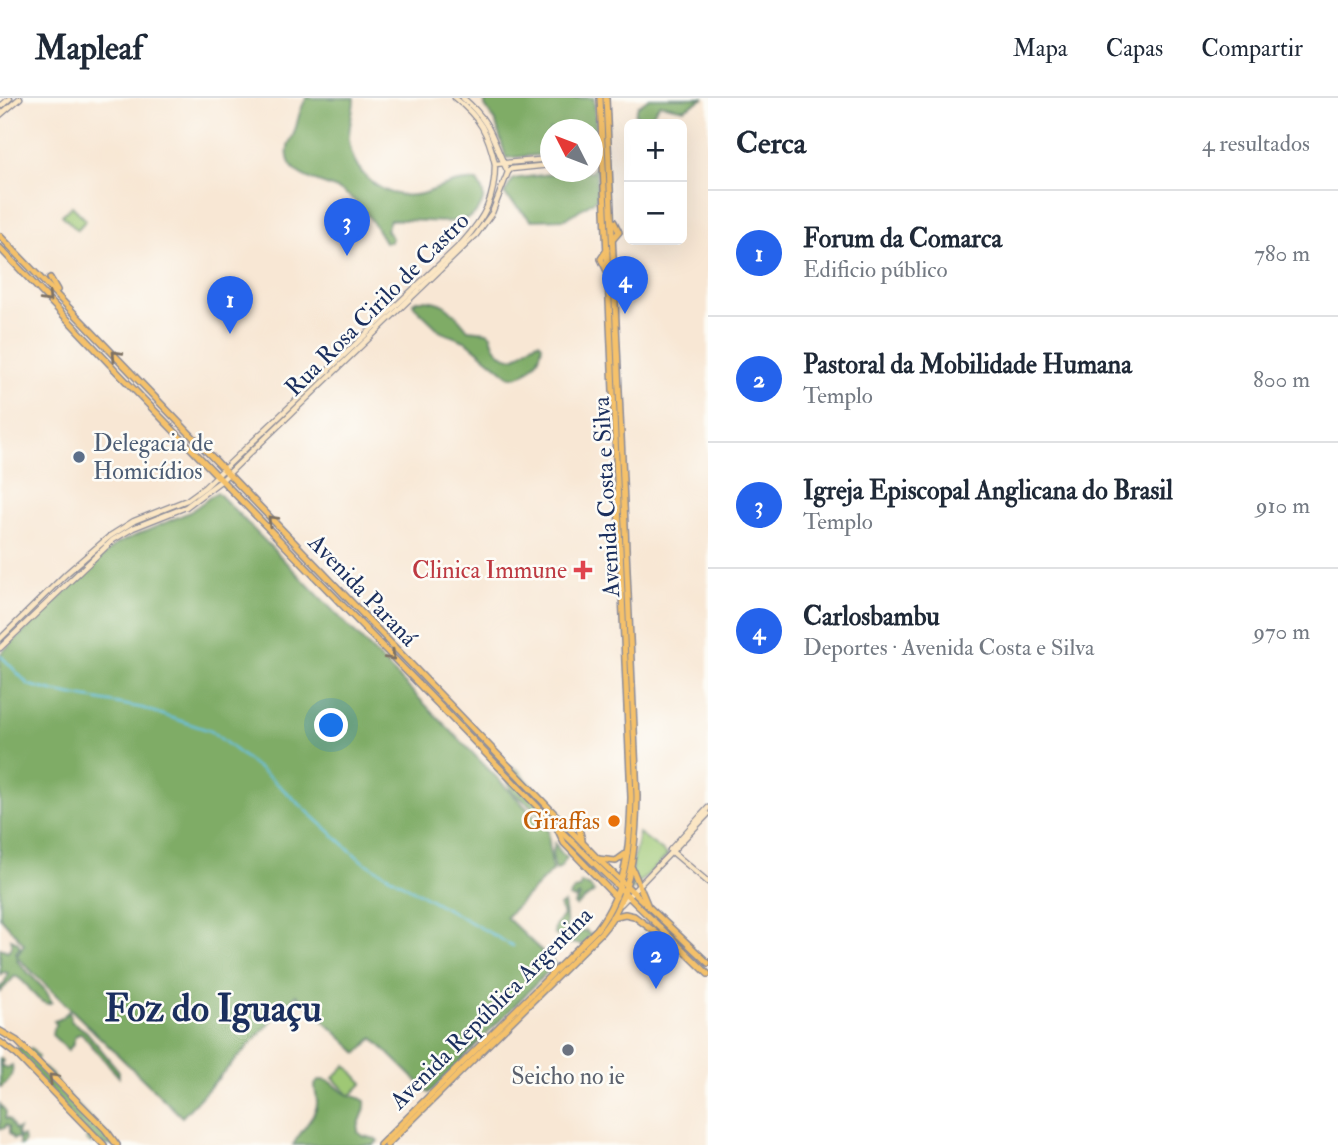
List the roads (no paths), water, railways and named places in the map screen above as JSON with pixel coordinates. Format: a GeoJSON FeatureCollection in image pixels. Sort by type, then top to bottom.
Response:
{"type":"FeatureCollection","features":[{"type":"Feature","properties":{"kind":"main road"},"geometry":{"type":"LineString","coordinates":[[0,107],[10,98]]}},
{"type":"Feature","properties":{"kind":"main road"},"geometry":{"type":"LineString","coordinates":[[0,115],[20,98]]}},
{"type":"Feature","properties":{"kind":"main road"},"geometry":{"type":"LineString","coordinates":[[455,98],[485,130],[495,164],[495,185],[489,212]]}},
{"type":"Feature","properties":{"kind":"main road"},"geometry":{"type":"LineString","coordinates":[[463,98],[488,123],[508,172],[515,168],[540,166]]}},
{"type":"Feature","properties":{"kind":"main road","name":"Avenida Costa e Silva"},"geometry":{"type":"LineString","coordinates":[[600,98],[601,119]]}},
{"type":"Feature","properties":{"kind":"main road","name":"Avenida Costa e Silva"},"geometry":{"type":"LineString","coordinates":[[606,98],[612,219],[619,232],[613,239],[610,251],[601,258],[607,271],[631,797],[625,890]]}},
{"type":"Feature","properties":{"kind":"main road"},"geometry":{"type":"LineString","coordinates":[[495,164],[540,160]]}},
{"type":"Feature","properties":{"kind":"main road","name":"Rua Rosa Cirilo de Castro"},"geometry":{"type":"LineString","coordinates":[[220,478],[463,245],[489,212],[508,172]]}},
{"type":"Feature","properties":{"kind":"main road","name":"Avenida Costa e Silva"},"geometry":{"type":"LineString","coordinates":[[603,178],[606,236],[610,251],[637,796],[631,866],[625,890]]}},
{"type":"Feature","properties":{"kind":"main road","name":"Avenida Paraná"},"geometry":{"type":"LineString","coordinates":[[0,236],[226,472],[355,613],[361,625],[558,827],[708,974]]}},
{"type":"Feature","properties":{"kind":"main road"},"geometry":{"type":"LineString","coordinates":[[606,236],[613,239]]}},
{"type":"Feature","properties":{"kind":"main road","name":"Avenida Paraná"},"geometry":{"type":"LineString","coordinates":[[0,248],[220,478],[355,613],[369,621],[625,890],[708,963]]}},
{"type":"Feature","properties":{"kind":"main road"},"geometry":{"type":"LineString","coordinates":[[50,278],[62,299]]}},
{"type":"Feature","properties":{"kind":"main road"},"geometry":{"type":"LineString","coordinates":[[64,316],[71,309]]}},
{"type":"Feature","properties":{"kind":"main road"},"geometry":{"type":"LineString","coordinates":[[72,325],[80,318]]}},
{"type":"Feature","properties":{"kind":"main road"},"geometry":{"type":"LineString","coordinates":[[173,439],[181,438]]}},
{"type":"Feature","properties":{"kind":"main road"},"geometry":{"type":"LineString","coordinates":[[0,639],[110,536],[134,522],[187,500],[220,478]]}},
{"type":"Feature","properties":{"kind":"main road"},"geometry":{"type":"LineString","coordinates":[[0,648],[113,540],[133,528],[186,507],[220,478]]}},
{"type":"Feature","properties":{"kind":"main road"},"geometry":{"type":"LineString","coordinates":[[361,625],[369,621]]}},
{"type":"Feature","properties":{"kind":"main road","name":"Avenida República Argentina"},"geometry":{"type":"LineString","coordinates":[[671,851],[708,808]]}},
{"type":"Feature","properties":{"kind":"main road","name":"Avenida República Argentina"},"geometry":{"type":"LineString","coordinates":[[380,1145],[597,929],[616,897],[625,890],[638,886],[708,814]]}},
{"type":"Feature","properties":{"kind":"main road"},"geometry":{"type":"LineString","coordinates":[[578,825],[583,843]]}},
{"type":"Feature","properties":{"kind":"main road"},"geometry":{"type":"LineString","coordinates":[[558,827],[564,843],[616,897]]}},
{"type":"Feature","properties":{"kind":"main road"},"geometry":{"type":"LineString","coordinates":[[597,858],[616,861],[624,857],[628,850]]}},
{"type":"Feature","properties":{"kind":"main road"},"geometry":{"type":"LineString","coordinates":[[671,851],[708,882]]}},
{"type":"Feature","properties":{"kind":"main road"},"geometry":{"type":"LineString","coordinates":[[631,866],[638,886],[653,913]]}},
{"type":"Feature","properties":{"kind":"main road","name":"Avenida República Argentina"},"geometry":{"type":"LineString","coordinates":[[387,1145],[601,933],[617,909],[625,890]]}},
{"type":"Feature","properties":{"kind":"main road"},"geometry":{"type":"LineString","coordinates":[[612,917],[625,914],[634,916],[689,956]]}},
{"type":"Feature","properties":{"kind":"main road"},"geometry":{"type":"LineString","coordinates":[[0,1031],[17,1041],[111,1135],[117,1145]]}},
{"type":"Feature","properties":{"kind":"main road"},"geometry":{"type":"LineString","coordinates":[[0,1042],[17,1055],[104,1145]]}},
{"type":"Feature","properties":{"kind":"main road"},"geometry":{"type":"LineString","coordinates":[[73,1112],[81,1105]]}},
{"type":"Feature","properties":{"kind":"waterway"},"geometry":{"type":"LineString","coordinates":[[0,655],[29,685],[142,708],[211,731],[273,780],[362,861],[513,946]]}},
{"type":"Feature","properties":{"kind":"place","name":"Igreja Episcopal Anglicana do Brasil"},"geometry":{"type":"Point","coordinates":[347,256]}},
{"type":"Feature","properties":{"kind":"place","name":"Carlosbambu"},"geometry":{"type":"Point","coordinates":[625,314]}},
{"type":"Feature","properties":{"kind":"place","name":"Forum da Comarca"},"geometry":{"type":"Point","coordinates":[230,334]}},
{"type":"Feature","properties":{"kind":"place","name":"Delegacia de Homicídios"},"geometry":{"type":"Point","coordinates":[79,457]}},
{"type":"Feature","properties":{"kind":"place","name":"Clinica Immune"},"geometry":{"type":"Point","coordinates":[583,570]}},
{"type":"Feature","properties":{"kind":"place","name":"Giraffas"},"geometry":{"type":"Point","coordinates":[614,821]}},
{"type":"Feature","properties":{"kind":"place","name":"Pastoral da Mobilidade Humana"},"geometry":{"type":"Point","coordinates":[656,989]}},
{"type":"Feature","properties":{"kind":"place","name":"Seicho no ie"},"geometry":{"type":"Point","coordinates":[568,1050]}},
{"type":"Feature","properties":{"kind":"district","name":"Foz do Iguaçu"},"geometry":{"type":"Point","coordinates":[213,1008]}}]}
